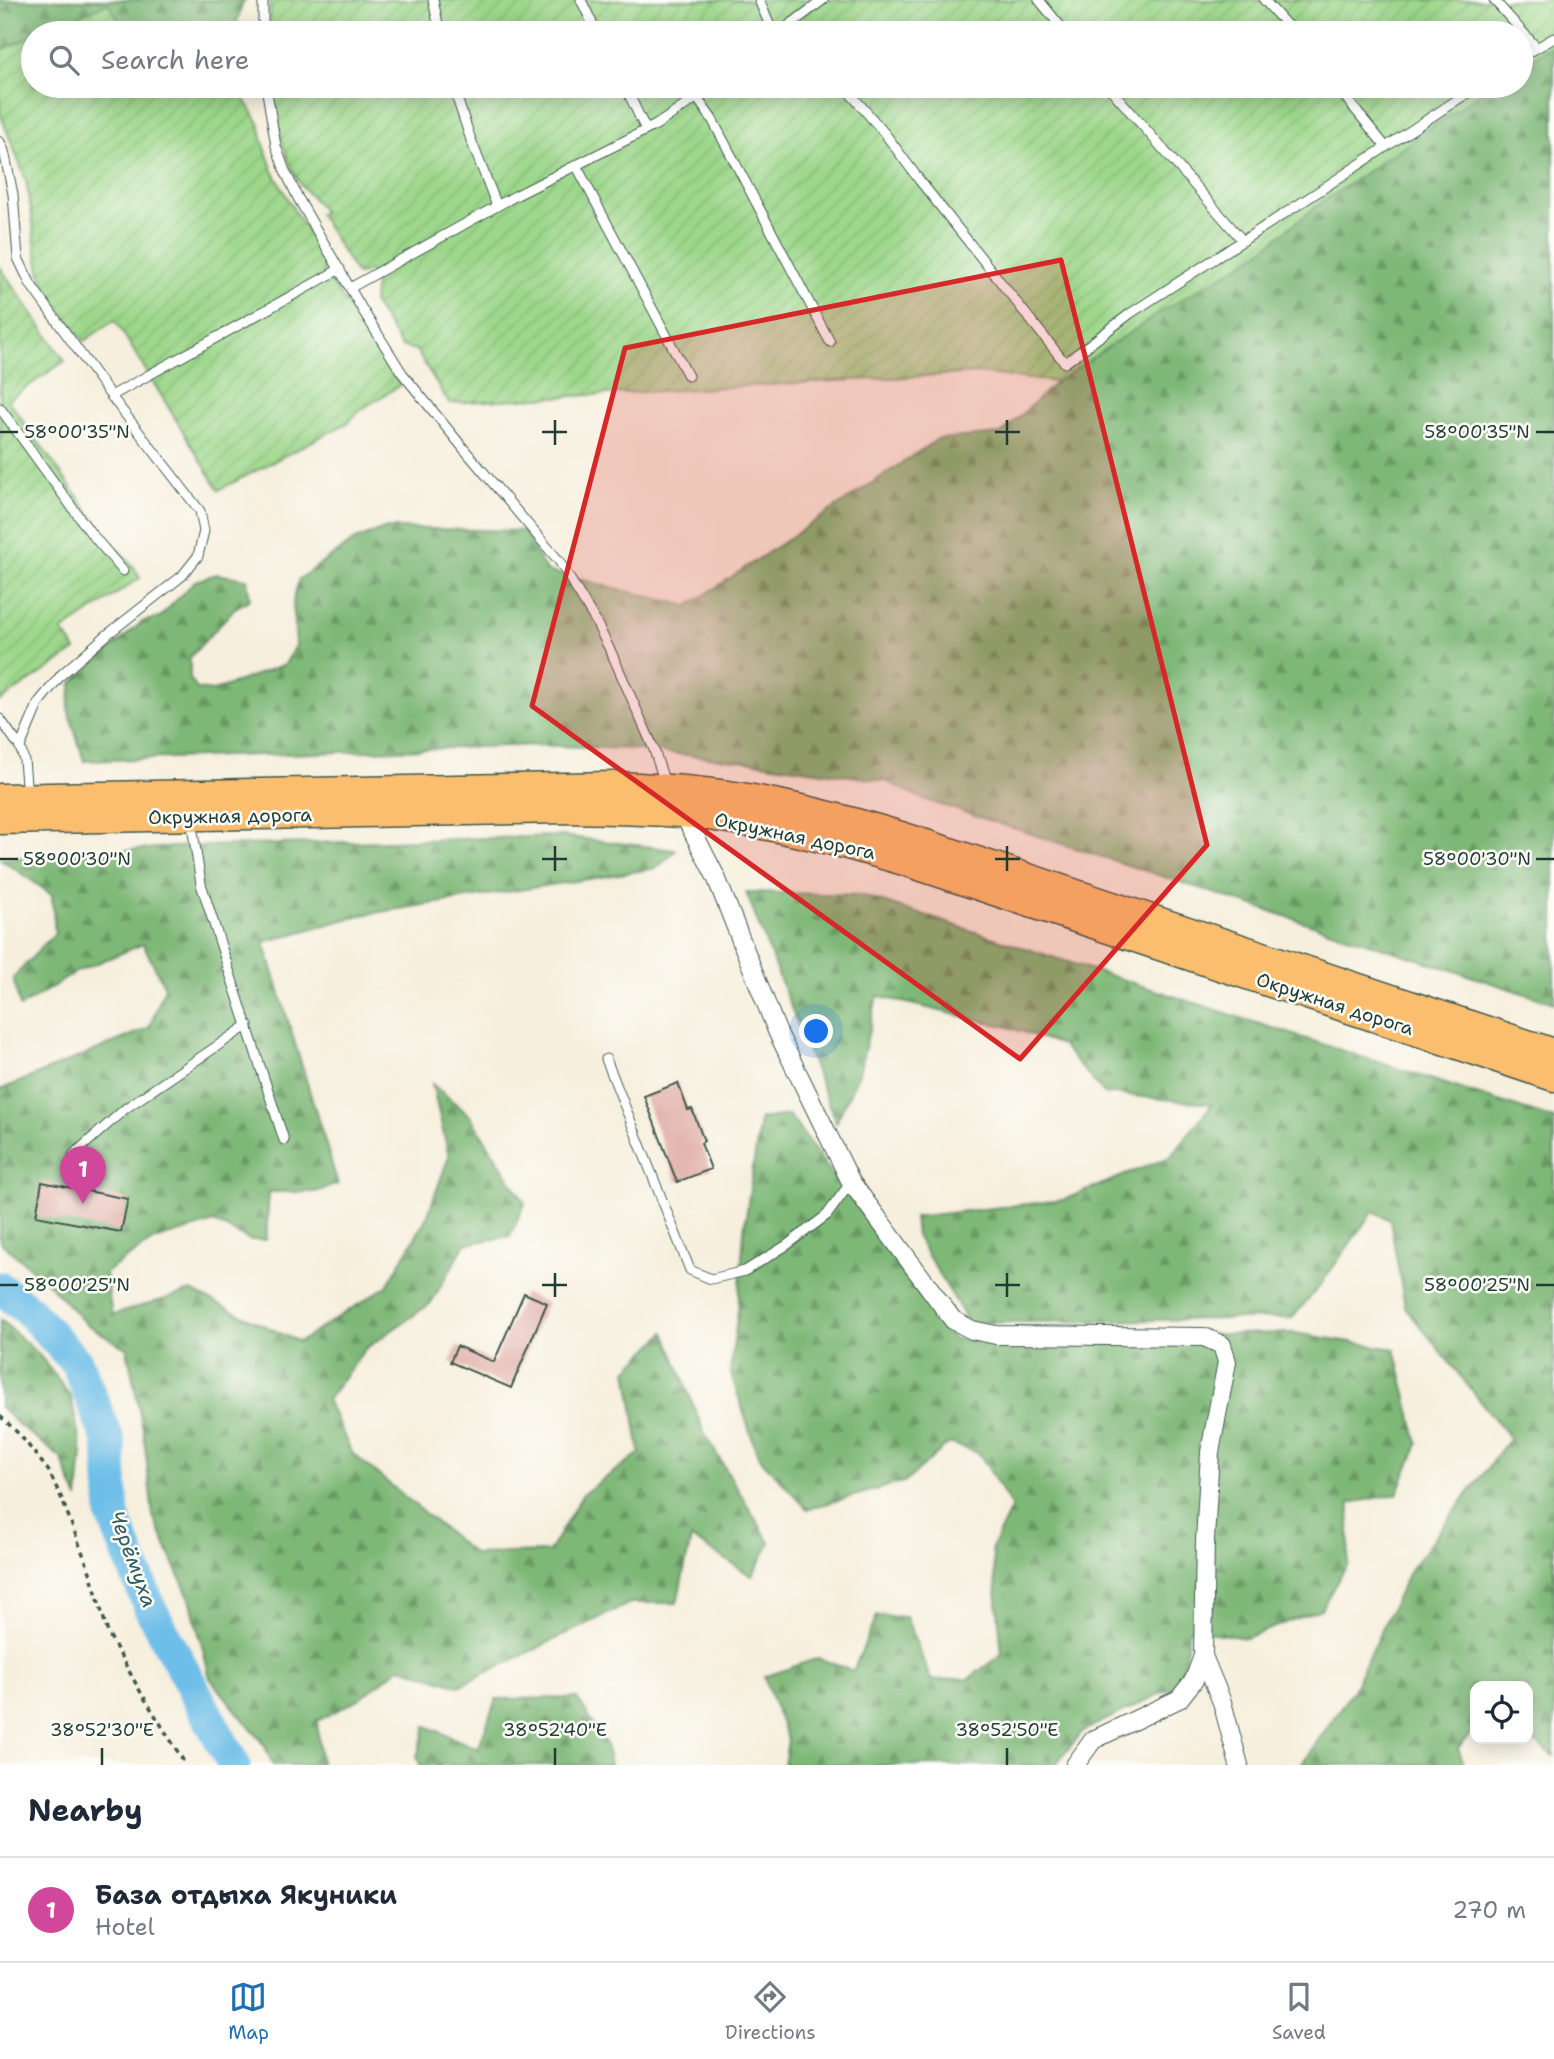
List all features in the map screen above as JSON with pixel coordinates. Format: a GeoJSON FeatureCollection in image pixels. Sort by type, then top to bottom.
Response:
{"type":"FeatureCollection","features":[{"type":"Feature","properties":{"kind":"main road","name":"Окружная дорога"},"geometry":{"type":"LineString","coordinates":[[14,797],[564,786],[669,789],[742,798],[873,827],[1554,1053]]}},
{"type":"Feature","properties":{"kind":"main road","name":"Окружная дорога"},"geometry":{"type":"LineString","coordinates":[[0,820],[564,809],[685,814],[738,821],[877,853],[1554,1077]]}},
{"type":"Feature","properties":{"kind":"street"},"geometry":{"type":"LineString","coordinates":[[669,789],[685,814],[716,877],[777,1031],[851,1182],[953,1320],[972,1330],[996,1335],[1204,1337],[1222,1345],[1227,1362],[1210,1452],[1203,1656],[1194,1680],[1179,1699],[1093,1740],[1075,1765]]}},
{"type":"Feature","properties":{"kind":"street"},"geometry":{"type":"LineString","coordinates":[[1203,1656],[1222,1702],[1239,1765]]}},
{"type":"Feature","properties":{"kind":"lane"},"geometry":{"type":"LineString","coordinates":[[262,0],[263,21]]}},
{"type":"Feature","properties":{"kind":"lane"},"geometry":{"type":"LineString","coordinates":[[433,0],[437,21]]}},
{"type":"Feature","properties":{"kind":"lane"},"geometry":{"type":"LineString","coordinates":[[580,0],[591,21]]}},
{"type":"Feature","properties":{"kind":"lane"},"geometry":{"type":"LineString","coordinates":[[759,0],[768,21]]}},
{"type":"Feature","properties":{"kind":"lane"},"geometry":{"type":"LineString","coordinates":[[795,21],[823,0]]}},
{"type":"Feature","properties":{"kind":"lane"},"geometry":{"type":"LineString","coordinates":[[1039,0],[1056,21]]}},
{"type":"Feature","properties":{"kind":"lane"},"geometry":{"type":"LineString","coordinates":[[1264,0],[1283,21]]}},
{"type":"Feature","properties":{"kind":"lane"},"geometry":{"type":"LineString","coordinates":[[1494,0],[1513,21]]}},
{"type":"Feature","properties":{"kind":"lane"},"geometry":{"type":"LineString","coordinates":[[1533,49],[1554,38]]}},
{"type":"Feature","properties":{"kind":"lane"},"geometry":{"type":"LineString","coordinates":[[1533,44],[1536,47]]}},
{"type":"Feature","properties":{"kind":"lane"},"geometry":{"type":"LineString","coordinates":[[268,98],[276,146],[285,171],[350,288],[419,396],[559,561],[612,654],[669,789]]}},
{"type":"Feature","properties":{"kind":"lane"},"geometry":{"type":"LineString","coordinates":[[457,98],[497,206]]}},
{"type":"Feature","properties":{"kind":"lane"},"geometry":{"type":"LineString","coordinates":[[631,98],[646,130]]}},
{"type":"Feature","properties":{"kind":"lane"},"geometry":{"type":"LineString","coordinates":[[350,288],[497,206],[646,130],[697,98],[712,120],[830,342]]}},
{"type":"Feature","properties":{"kind":"lane"},"geometry":{"type":"LineString","coordinates":[[854,98],[1065,363],[1131,313],[1460,98]]}},
{"type":"Feature","properties":{"kind":"lane"},"geometry":{"type":"LineString","coordinates":[[1118,98],[1243,241]]}},
{"type":"Feature","properties":{"kind":"lane"},"geometry":{"type":"LineString","coordinates":[[1346,98],[1386,147]]}},
{"type":"Feature","properties":{"kind":"lane"},"geometry":{"type":"LineString","coordinates":[[0,142],[13,194],[19,258],[30,285],[200,511],[204,531],[198,556],[182,576],[62,674],[38,702],[20,747]]}},
{"type":"Feature","properties":{"kind":"lane"},"geometry":{"type":"LineString","coordinates":[[576,165],[688,376]]}},
{"type":"Feature","properties":{"kind":"lane"},"geometry":{"type":"LineString","coordinates":[[111,396],[340,269]]}},
{"type":"Feature","properties":{"kind":"lane"},"geometry":{"type":"LineString","coordinates":[[0,408],[90,532],[123,571]]}},
{"type":"Feature","properties":{"kind":"lane"},"geometry":{"type":"LineString","coordinates":[[0,719],[20,747],[26,770],[14,797]]}},
{"type":"Feature","properties":{"kind":"lane"},"geometry":{"type":"LineString","coordinates":[[191,817],[201,884],[284,1140]]}},
{"type":"Feature","properties":{"kind":"lane"},"geometry":{"type":"LineString","coordinates":[[73,1154],[126,1108],[248,1025]]}},
{"type":"Feature","properties":{"kind":"lane"},"geometry":{"type":"LineString","coordinates":[[606,1059],[690,1270],[711,1279],[745,1270],[787,1245],[827,1215],[851,1182]]}},
{"type":"Feature","properties":{"kind":"path"},"geometry":{"type":"LineString","coordinates":[[0,1416],[48,1469],[90,1572],[108,1633],[186,1765]]}},
{"type":"Feature","properties":{"kind":"highlighted area"},"geometry":{"type":"Polygon","coordinates":[[[1061,260],[1207,845],[1020,1059],[532,706],[625,348],[1061,260]]]}},
{"type":"Feature","properties":{"kind":"green space"},"geometry":{"type":"Polygon","coordinates":[[[0,0],[245,0],[237,21],[119,21],[108,4],[68,21],[21,21],[21,41],[0,51],[0,0]]]}},
{"type":"Feature","properties":{"kind":"green space"},"geometry":{"type":"Polygon","coordinates":[[[270,0],[1554,0],[1554,47],[1533,58],[1533,21],[270,21],[270,0]]]}},
{"type":"Feature","properties":{"kind":"green space"},"geometry":{"type":"Polygon","coordinates":[[[108,3],[119,21],[67,21],[108,3]]]}},
{"type":"Feature","properties":{"kind":"green space"},"geometry":{"type":"Polygon","coordinates":[[[21,41],[21,98],[244,98],[259,123],[273,171],[327,263],[323,270],[400,385],[359,411],[347,423],[219,490],[115,320],[84,341],[47,292],[36,251],[26,180],[0,113],[0,51],[21,41]]]}},
{"type":"Feature","properties":{"kind":"green space"},"geometry":{"type":"Polygon","coordinates":[[[1554,47],[1554,1003],[923,799],[886,781],[746,761],[629,749],[535,745],[84,761],[68,709],[72,683],[142,622],[160,617],[195,581],[217,574],[247,579],[250,599],[234,609],[190,657],[190,678],[197,689],[213,691],[285,664],[296,646],[293,601],[299,579],[355,540],[387,528],[524,531],[546,571],[688,606],[938,439],[1001,434],[1056,382],[1162,311],[1253,257],[1314,208],[1474,98],[1533,98],[1533,58],[1554,47]]]}},
{"type":"Feature","properties":{"kind":"green space"},"geometry":{"type":"Polygon","coordinates":[[[274,98],[1474,98],[1314,208],[1253,257],[1162,311],[1056,382],[978,373],[449,403],[416,350],[401,346],[373,302],[375,283],[369,271],[357,275],[319,214],[323,212],[321,208],[299,182],[280,135],[274,98]]]}},
{"type":"Feature","properties":{"kind":"green space"},"geometry":{"type":"Polygon","coordinates":[[[0,267],[65,361],[8,400],[109,540],[134,567],[140,578],[62,631],[76,650],[0,701],[0,267]]]}},
{"type":"Feature","properties":{"kind":"green space"},"geometry":{"type":"Polygon","coordinates":[[[561,836],[676,850],[657,868],[361,915],[264,942],[338,1184],[315,1192],[269,1192],[266,1240],[250,1240],[214,1222],[154,1240],[105,1273],[112,1315],[191,1291],[299,1342],[387,1286],[427,1217],[449,1156],[432,1084],[470,1116],[525,1203],[510,1236],[465,1244],[431,1303],[365,1349],[327,1400],[352,1453],[474,1554],[549,1552],[583,1494],[640,1453],[627,1370],[665,1332],[704,1433],[770,1543],[752,1576],[691,1538],[677,1603],[630,1603],[459,1686],[401,1667],[359,1699],[317,1721],[321,1765],[273,1765],[265,1746],[210,1678],[191,1602],[153,1516],[143,1429],[127,1349],[85,1323],[45,1280],[0,1242],[0,1090],[149,1028],[165,987],[143,944],[78,971],[20,1007],[13,978],[55,933],[52,895],[1,859],[173,847],[561,836]]]}},
{"type":"Feature","properties":{"kind":"green space"},"geometry":{"type":"Polygon","coordinates":[[[746,892],[861,895],[1554,1119],[1554,1756],[1533,1741],[1533,1681],[1470,1681],[1470,1734],[1458,1748],[1464,1765],[1301,1765],[1353,1690],[1410,1570],[1510,1438],[1405,1307],[1390,1220],[1373,1211],[1319,1287],[1292,1318],[969,1323],[916,1236],[914,1217],[1063,1200],[1170,1157],[1212,1104],[1104,1093],[1062,1045],[1008,1027],[877,996],[859,1073],[836,1123],[746,892]]]}},
{"type":"Feature","properties":{"kind":"green space"},"geometry":{"type":"Polygon","coordinates":[[[789,1115],[953,1339],[1294,1333],[1395,1349],[1418,1444],[1397,1494],[1350,1503],[1348,1563],[1321,1609],[1246,1638],[1189,1629],[1182,1683],[1083,1731],[1055,1765],[784,1765],[788,1741],[764,1677],[818,1658],[853,1671],[877,1616],[906,1617],[931,1680],[968,1679],[1002,1654],[992,1548],[1012,1507],[979,1453],[949,1443],[906,1481],[807,1509],[758,1456],[730,1371],[744,1231],[760,1119],[789,1115]]]}},
{"type":"Feature","properties":{"kind":"green space"},"geometry":{"type":"Polygon","coordinates":[[[0,1319],[40,1356],[71,1397],[82,1453],[78,1499],[61,1458],[0,1407],[0,1319]]]}},
{"type":"Feature","properties":{"kind":"green space"},"geometry":{"type":"Polygon","coordinates":[[[577,1698],[606,1744],[610,1765],[420,1765],[417,1757],[426,1726],[478,1749],[496,1699],[577,1698]]]}},
{"type":"Feature","properties":{"kind":"building"},"geometry":{"type":"Polygon","coordinates":[[[678,1083],[688,1110],[692,1109],[711,1169],[677,1182],[644,1096],[678,1083]]]}},
{"type":"Feature","properties":{"kind":"building"},"geometry":{"type":"Polygon","coordinates":[[[42,1182],[128,1199],[121,1232],[36,1216],[42,1182]]]}},
{"type":"Feature","properties":{"kind":"building"},"geometry":{"type":"Polygon","coordinates":[[[524,1293],[547,1303],[511,1388],[450,1362],[457,1346],[494,1362],[524,1293]]]}},
{"type":"Feature","properties":{"kind":"waterway","name":"Черёмуха"},"geometry":{"type":"LineString","coordinates":[[0,1288],[28,1310],[77,1363],[109,1442],[113,1516],[150,1608],[234,1765]]}},
{"type":"Feature","properties":{"kind":"place","name":"База отдыха Якуники"},"geometry":{"type":"Point","coordinates":[83,1204]}}]}
